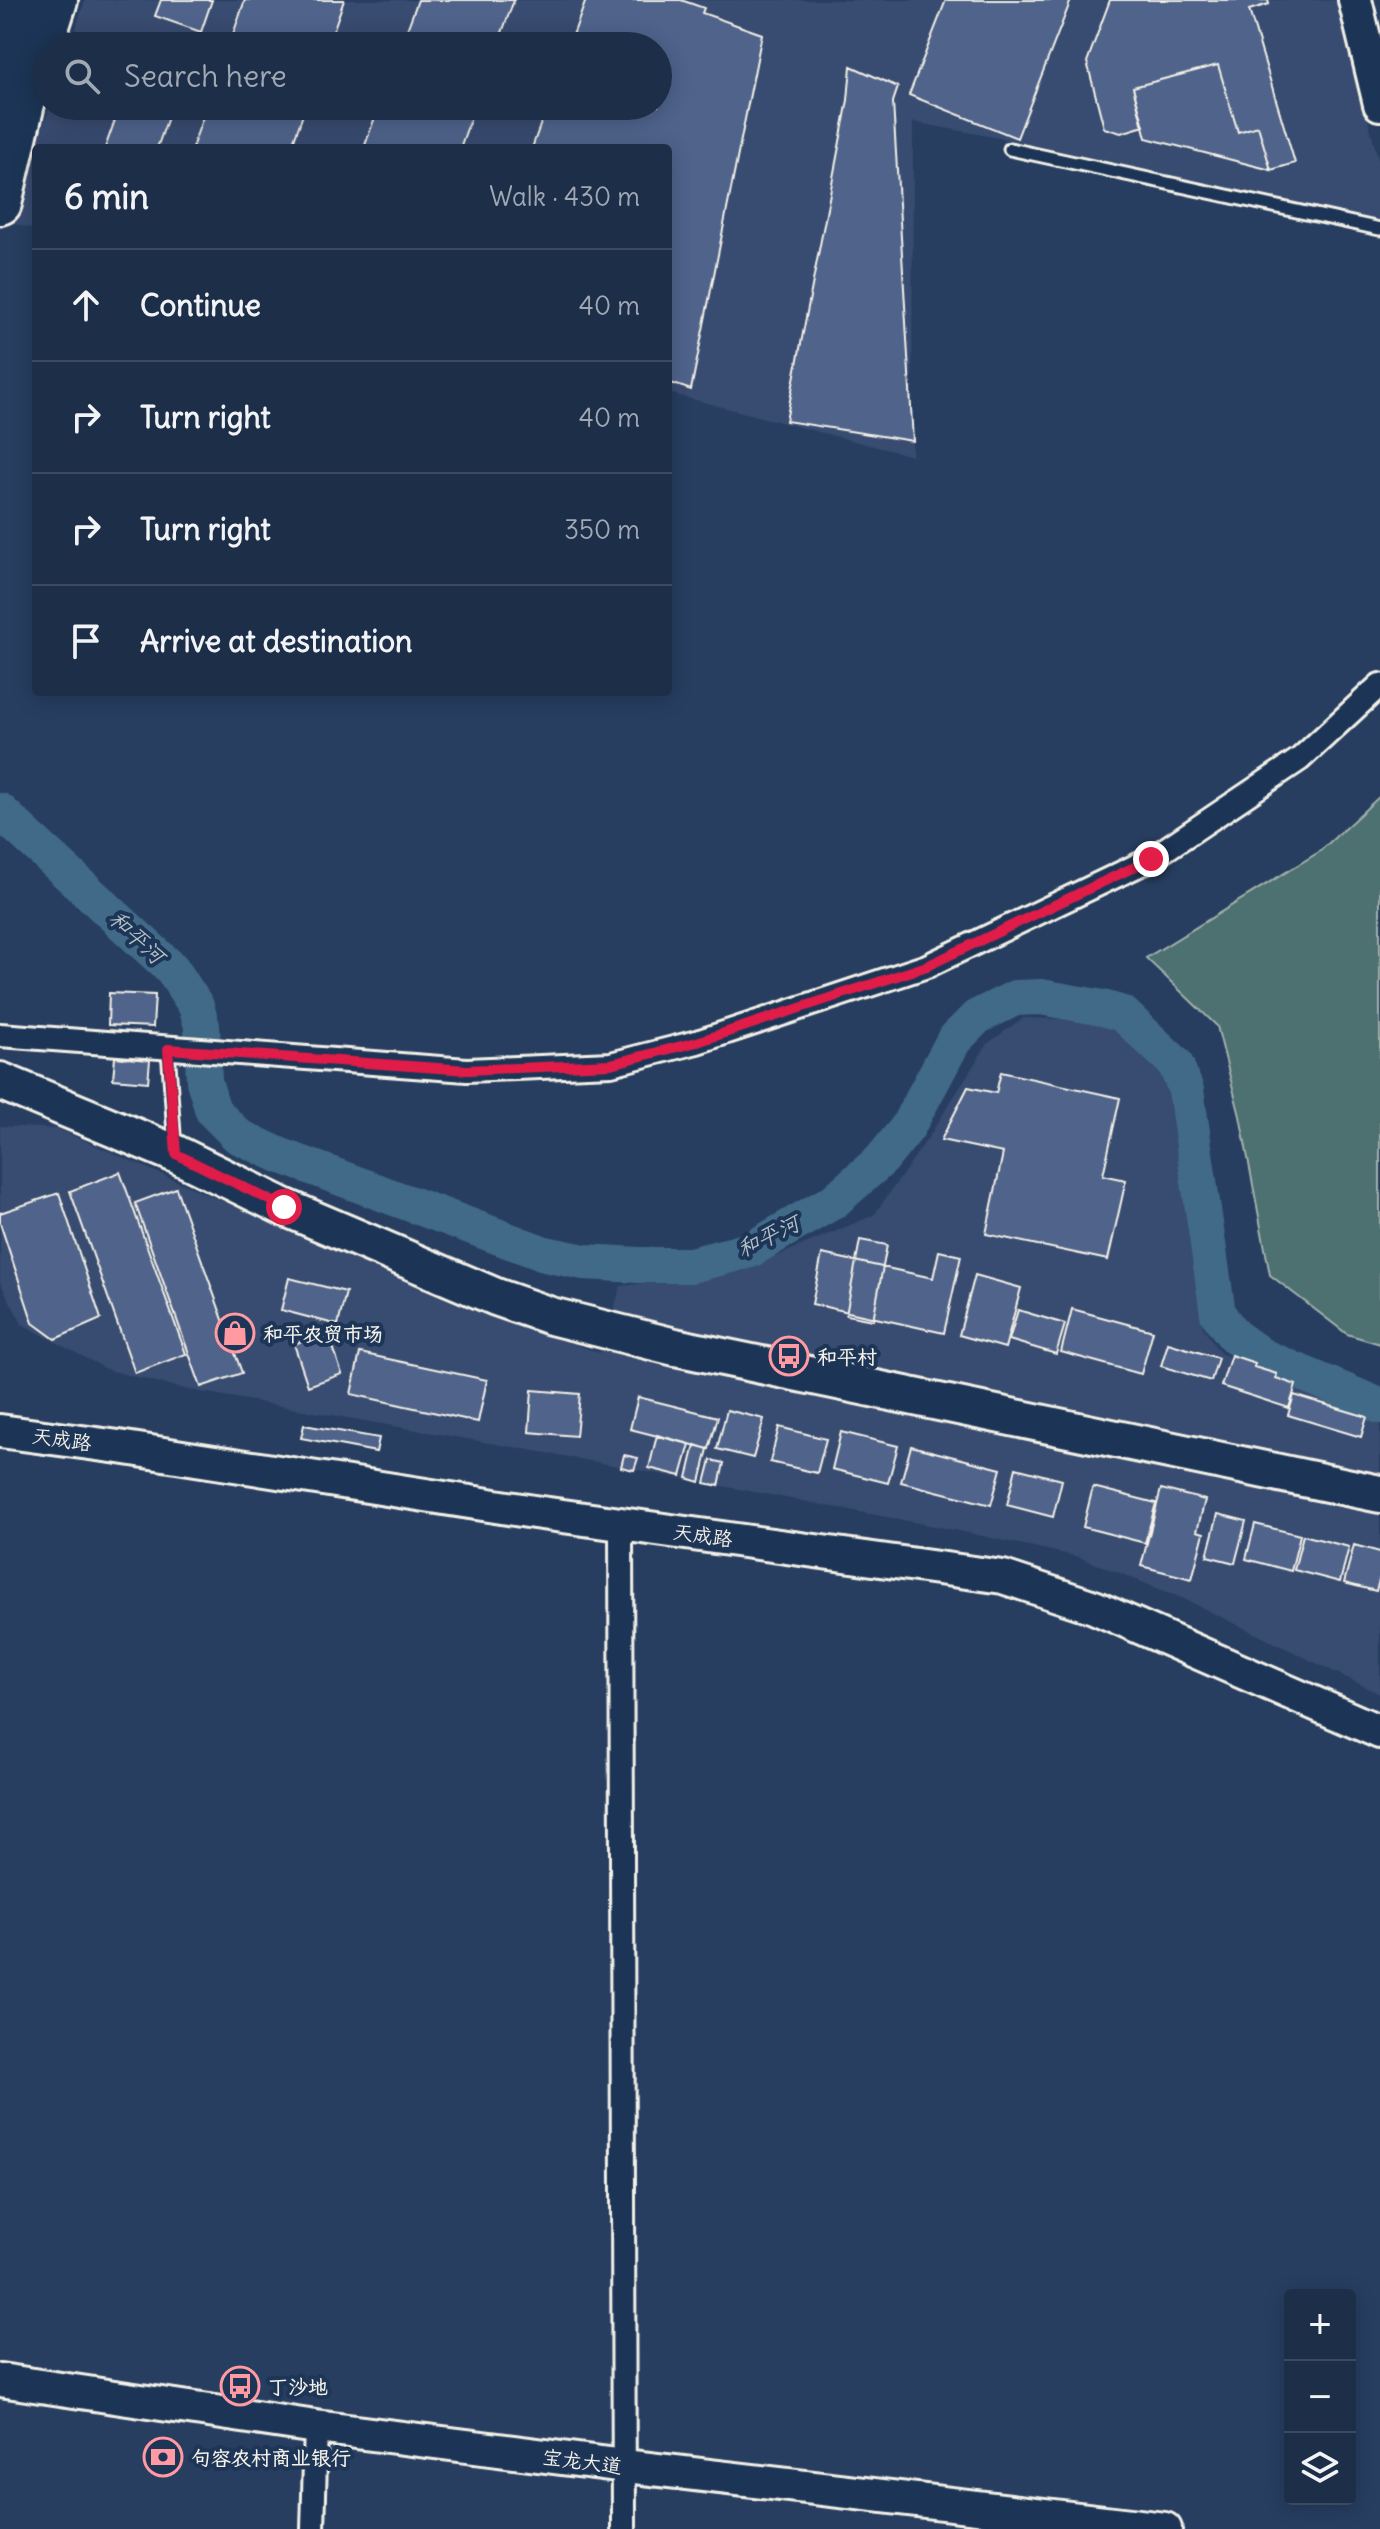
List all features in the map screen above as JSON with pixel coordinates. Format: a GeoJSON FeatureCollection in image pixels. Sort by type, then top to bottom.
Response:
{"type":"FeatureCollection","features":[{"type":"Feature","properties":{"kind":"highway"},"geometry":{"type":"LineString","coordinates":[[0,39],[12,0]]}},
{"type":"Feature","properties":{"kind":"highway"},"geometry":{"type":"LineString","coordinates":[[46,32],[56,0]]}},
{"type":"Feature","properties":{"kind":"highway"},"geometry":{"type":"LineString","coordinates":[[0,203],[32,75]]}},
{"type":"Feature","properties":{"kind":"main road"},"geometry":{"type":"LineString","coordinates":[[0,1081],[176,1154],[284,1207],[496,1297],[551,1316],[675,1347],[1380,1494]]}},
{"type":"Feature","properties":{"kind":"street"},"geometry":{"type":"LineString","coordinates":[[0,105],[33,0]]}},
{"type":"Feature","properties":{"kind":"street"},"geometry":{"type":"LineString","coordinates":[[1355,0],[1380,104]]}},
{"type":"Feature","properties":{"kind":"street"},"geometry":{"type":"LineString","coordinates":[[0,1035],[467,1070],[611,1064],[697,1042],[927,966],[1151,859],[1300,759],[1380,685]]}},
{"type":"Feature","properties":{"kind":"street","name":"天成路"},"geometry":{"type":"LineString","coordinates":[[0,1431],[621,1524],[1003,1577],[1094,1607],[1380,1732]]}},
{"type":"Feature","properties":{"kind":"street"},"geometry":{"type":"LineString","coordinates":[[621,1524],[624,2529]]}},
{"type":"Feature","properties":{"kind":"street","name":"宝龙大道"},"geometry":{"type":"LineString","coordinates":[[0,2380],[316,2427],[1165,2529]]}},
{"type":"Feature","properties":{"kind":"street"},"geometry":{"type":"LineString","coordinates":[[313,2529],[316,2427]]}},
{"type":"Feature","properties":{"kind":"lane"},"geometry":{"type":"LineString","coordinates":[[1010,149],[1380,229]]}},
{"type":"Feature","properties":{"kind":"lane"},"geometry":{"type":"LineString","coordinates":[[176,1154],[177,1050]]}},
{"type":"Feature","properties":{"kind":"shaded area"},"geometry":{"type":"Polygon","coordinates":[[[85,0],[1337,0],[1380,166],[1380,223],[1020,142],[913,122],[912,456],[672,394],[672,144],[37,144],[45,120],[672,120],[672,32],[75,32],[85,0]]]}},
{"type":"Feature","properties":{"kind":"shaded area"},"geometry":{"type":"Polygon","coordinates":[[[32,161],[32,229],[12,223],[32,161]]]}},
{"type":"Feature","properties":{"kind":"shaded area"},"geometry":{"type":"Polygon","coordinates":[[[1023,1018],[1098,1020],[1157,1054],[1188,1117],[1203,1327],[1220,1353],[1380,1420],[1380,1694],[1184,1599],[1079,1557],[955,1530],[569,1457],[185,1389],[108,1370],[22,1324],[0,1282],[0,1126],[58,1129],[466,1308],[600,1353],[621,1286],[741,1271],[874,1215],[930,1135],[987,1044],[1023,1018]]]}},
{"type":"Feature","properties":{"kind":"green space"},"geometry":{"type":"Polygon","coordinates":[[[1380,796],[1380,1344],[1347,1334],[1270,1275],[1240,1116],[1217,1026],[1146,958],[1319,852],[1380,796]]]}},
{"type":"Feature","properties":{"kind":"building"},"geometry":{"type":"Polygon","coordinates":[[[161,0],[212,0],[201,32],[155,16],[161,0]]]}},
{"type":"Feature","properties":{"kind":"building"},"geometry":{"type":"Polygon","coordinates":[[[245,0],[344,0],[333,32],[234,32],[245,0]]]}},
{"type":"Feature","properties":{"kind":"building"},"geometry":{"type":"Polygon","coordinates":[[[418,0],[514,0],[502,32],[406,32],[418,0]]]}},
{"type":"Feature","properties":{"kind":"building"},"geometry":{"type":"Polygon","coordinates":[[[586,0],[681,0],[704,8],[702,13],[762,34],[691,390],[672,383],[672,144],[533,144],[542,120],[672,120],[672,32],[574,32],[586,0]]]}},
{"type":"Feature","properties":{"kind":"building"},"geometry":{"type":"Polygon","coordinates":[[[946,0],[1071,0],[1017,138],[909,95],[946,0]]]}},
{"type":"Feature","properties":{"kind":"building"},"geometry":{"type":"Polygon","coordinates":[[[1110,0],[1268,0],[1269,4],[1249,10],[1295,163],[1271,170],[1258,126],[1238,132],[1218,65],[1133,87],[1144,126],[1121,133],[1104,128],[1087,62],[1110,0]]]}},
{"type":"Feature","properties":{"kind":"building"},"geometry":{"type":"Polygon","coordinates":[[[1218,65],[1238,132],[1258,126],[1271,170],[1146,138],[1133,87],[1218,65]]]}},
{"type":"Feature","properties":{"kind":"building"},"geometry":{"type":"Polygon","coordinates":[[[851,66],[898,87],[893,102],[913,441],[786,421],[848,100],[851,66]]]}},
{"type":"Feature","properties":{"kind":"building"},"geometry":{"type":"Polygon","coordinates":[[[115,120],[167,120],[158,144],[106,144],[115,120]]]}},
{"type":"Feature","properties":{"kind":"building"},"geometry":{"type":"Polygon","coordinates":[[[202,120],[301,120],[292,144],[193,144],[202,120]]]}},
{"type":"Feature","properties":{"kind":"building"},"geometry":{"type":"Polygon","coordinates":[[[374,120],[470,120],[461,144],[365,144],[374,120]]]}},
{"type":"Feature","properties":{"kind":"building"},"geometry":{"type":"Polygon","coordinates":[[[109,993],[155,995],[153,1027],[108,1025],[109,993]]]}},
{"type":"Feature","properties":{"kind":"building"},"geometry":{"type":"Polygon","coordinates":[[[115,1057],[150,1060],[148,1082],[113,1079],[115,1057]]]}},
{"type":"Feature","properties":{"kind":"building"},"geometry":{"type":"Polygon","coordinates":[[[1001,1072],[1120,1098],[1103,1175],[1126,1180],[1108,1260],[986,1234],[1003,1153],[941,1140],[968,1087],[996,1093],[1001,1072]]]}},
{"type":"Feature","properties":{"kind":"building"},"geometry":{"type":"Polygon","coordinates":[[[120,1172],[186,1354],[135,1373],[70,1191],[120,1172]]]}},
{"type":"Feature","properties":{"kind":"building"},"geometry":{"type":"Polygon","coordinates":[[[176,1188],[242,1373],[201,1387],[135,1203],[176,1188]]]}},
{"type":"Feature","properties":{"kind":"building"},"geometry":{"type":"Polygon","coordinates":[[[59,1193],[101,1319],[55,1339],[33,1323],[0,1223],[0,1213],[59,1193]]]}},
{"type":"Feature","properties":{"kind":"building"},"geometry":{"type":"Polygon","coordinates":[[[860,1240],[887,1245],[873,1320],[846,1315],[860,1240]]]}},
{"type":"Feature","properties":{"kind":"building"},"geometry":{"type":"Polygon","coordinates":[[[939,1251],[961,1256],[944,1333],[812,1304],[822,1254],[933,1278],[939,1251]]]}},
{"type":"Feature","properties":{"kind":"building"},"geometry":{"type":"Polygon","coordinates":[[[975,1275],[1021,1288],[1005,1348],[959,1335],[975,1275]]]}},
{"type":"Feature","properties":{"kind":"building"},"geometry":{"type":"Polygon","coordinates":[[[289,1278],[346,1292],[338,1325],[281,1310],[289,1278]]]}},
{"type":"Feature","properties":{"kind":"building"},"geometry":{"type":"Polygon","coordinates":[[[1072,1309],[1153,1331],[1141,1374],[1061,1352],[1072,1309]]]}},
{"type":"Feature","properties":{"kind":"building"},"geometry":{"type":"Polygon","coordinates":[[[1018,1310],[1065,1324],[1056,1354],[1009,1340],[1018,1310]]]}},
{"type":"Feature","properties":{"kind":"building"},"geometry":{"type":"Polygon","coordinates":[[[328,1332],[342,1374],[308,1386],[294,1344],[328,1332]]]}},
{"type":"Feature","properties":{"kind":"building"},"geometry":{"type":"Polygon","coordinates":[[[1168,1343],[1218,1358],[1211,1381],[1161,1366],[1168,1343]]]}},
{"type":"Feature","properties":{"kind":"building"},"geometry":{"type":"Polygon","coordinates":[[[360,1353],[487,1380],[478,1422],[351,1394],[360,1353]]]}},
{"type":"Feature","properties":{"kind":"building"},"geometry":{"type":"Polygon","coordinates":[[[1231,1355],[1255,1363],[1254,1367],[1277,1374],[1276,1378],[1296,1385],[1289,1408],[1221,1386],[1231,1355]]]}},
{"type":"Feature","properties":{"kind":"building"},"geometry":{"type":"Polygon","coordinates":[[[532,1390],[580,1394],[576,1436],[529,1432],[532,1390]]]}},
{"type":"Feature","properties":{"kind":"building"},"geometry":{"type":"Polygon","coordinates":[[[1294,1395],[1367,1417],[1361,1437],[1288,1415],[1294,1395]]]}},
{"type":"Feature","properties":{"kind":"building"},"geometry":{"type":"Polygon","coordinates":[[[638,1397],[718,1417],[709,1449],[630,1429],[638,1397]]]}},
{"type":"Feature","properties":{"kind":"building"},"geometry":{"type":"Polygon","coordinates":[[[727,1410],[764,1419],[753,1458],[717,1449],[727,1410]]]}},
{"type":"Feature","properties":{"kind":"building"},"geometry":{"type":"Polygon","coordinates":[[[304,1425],[379,1438],[376,1452],[301,1438],[304,1425]]]}},
{"type":"Feature","properties":{"kind":"building"},"geometry":{"type":"Polygon","coordinates":[[[779,1427],[826,1439],[817,1473],[770,1462],[779,1427]]]}},
{"type":"Feature","properties":{"kind":"building"},"geometry":{"type":"Polygon","coordinates":[[[841,1432],[898,1446],[888,1483],[832,1469],[841,1432]]]}},
{"type":"Feature","properties":{"kind":"building"},"geometry":{"type":"Polygon","coordinates":[[[657,1435],[690,1444],[681,1476],[649,1468],[657,1435]]]}},
{"type":"Feature","properties":{"kind":"building"},"geometry":{"type":"Polygon","coordinates":[[[695,1445],[708,1449],[700,1482],[687,1478],[695,1445]]]}},
{"type":"Feature","properties":{"kind":"building"},"geometry":{"type":"Polygon","coordinates":[[[911,1446],[1001,1469],[991,1505],[901,1482],[911,1446]]]}},
{"type":"Feature","properties":{"kind":"building"},"geometry":{"type":"Polygon","coordinates":[[[624,1455],[638,1458],[634,1470],[621,1467],[624,1455]]]}},
{"type":"Feature","properties":{"kind":"building"},"geometry":{"type":"Polygon","coordinates":[[[711,1460],[724,1463],[719,1486],[705,1483],[711,1460]]]}},
{"type":"Feature","properties":{"kind":"building"},"geometry":{"type":"Polygon","coordinates":[[[1016,1468],[1062,1480],[1053,1517],[1007,1505],[1016,1468]]]}},
{"type":"Feature","properties":{"kind":"building"},"geometry":{"type":"Polygon","coordinates":[[[1093,1487],[1156,1503],[1145,1543],[1083,1527],[1093,1487]]]}},
{"type":"Feature","properties":{"kind":"building"},"geometry":{"type":"Polygon","coordinates":[[[1161,1489],[1205,1500],[1197,1531],[1204,1533],[1192,1579],[1141,1566],[1161,1489]]]}},
{"type":"Feature","properties":{"kind":"building"},"geometry":{"type":"Polygon","coordinates":[[[1218,1514],[1246,1521],[1235,1563],[1207,1556],[1218,1514]]]}},
{"type":"Feature","properties":{"kind":"building"},"geometry":{"type":"Polygon","coordinates":[[[1255,1524],[1300,1535],[1291,1571],[1246,1559],[1255,1524]]]}},
{"type":"Feature","properties":{"kind":"building"},"geometry":{"type":"Polygon","coordinates":[[[1303,1535],[1349,1547],[1340,1582],[1294,1570],[1303,1535]]]}},
{"type":"Feature","properties":{"kind":"building"},"geometry":{"type":"Polygon","coordinates":[[[1354,1545],[1380,1552],[1380,1577],[1376,1591],[1344,1583],[1354,1545]]]}},
{"type":"Feature","properties":{"kind":"waterway","name":"和平河"},"geometry":{"type":"LineString","coordinates":[[0,811],[172,969],[196,1006],[202,1026],[204,1081],[213,1111],[238,1136],[279,1155],[545,1254],[584,1262],[691,1265],[750,1250],[834,1201],[882,1159],[907,1128],[954,1040],[977,1017],[1015,998],[1041,997],[1123,1014],[1175,1063],[1186,1090],[1218,1314],[1234,1336],[1262,1356],[1380,1406]]}},
{"type":"Feature","properties":{"kind":"place","name":"和平农贸市场"},"geometry":{"type":"Point","coordinates":[235,1333]}},
{"type":"Feature","properties":{"kind":"place","name":"和平村"},"geometry":{"type":"Point","coordinates":[789,1356]}},
{"type":"Feature","properties":{"kind":"place","name":"丁沙地"},"geometry":{"type":"Point","coordinates":[240,2386]}},
{"type":"Feature","properties":{"kind":"place","name":"句容农村商业银行"},"geometry":{"type":"Point","coordinates":[163,2457]}},
{"type":"Feature","properties":{"kind":"route"},"geometry":{"type":"LineString","coordinates":[[284,1207],[176,1154],[168,1049],[467,1070],[611,1064],[697,1042],[927,966],[1151,859]]}}]}
